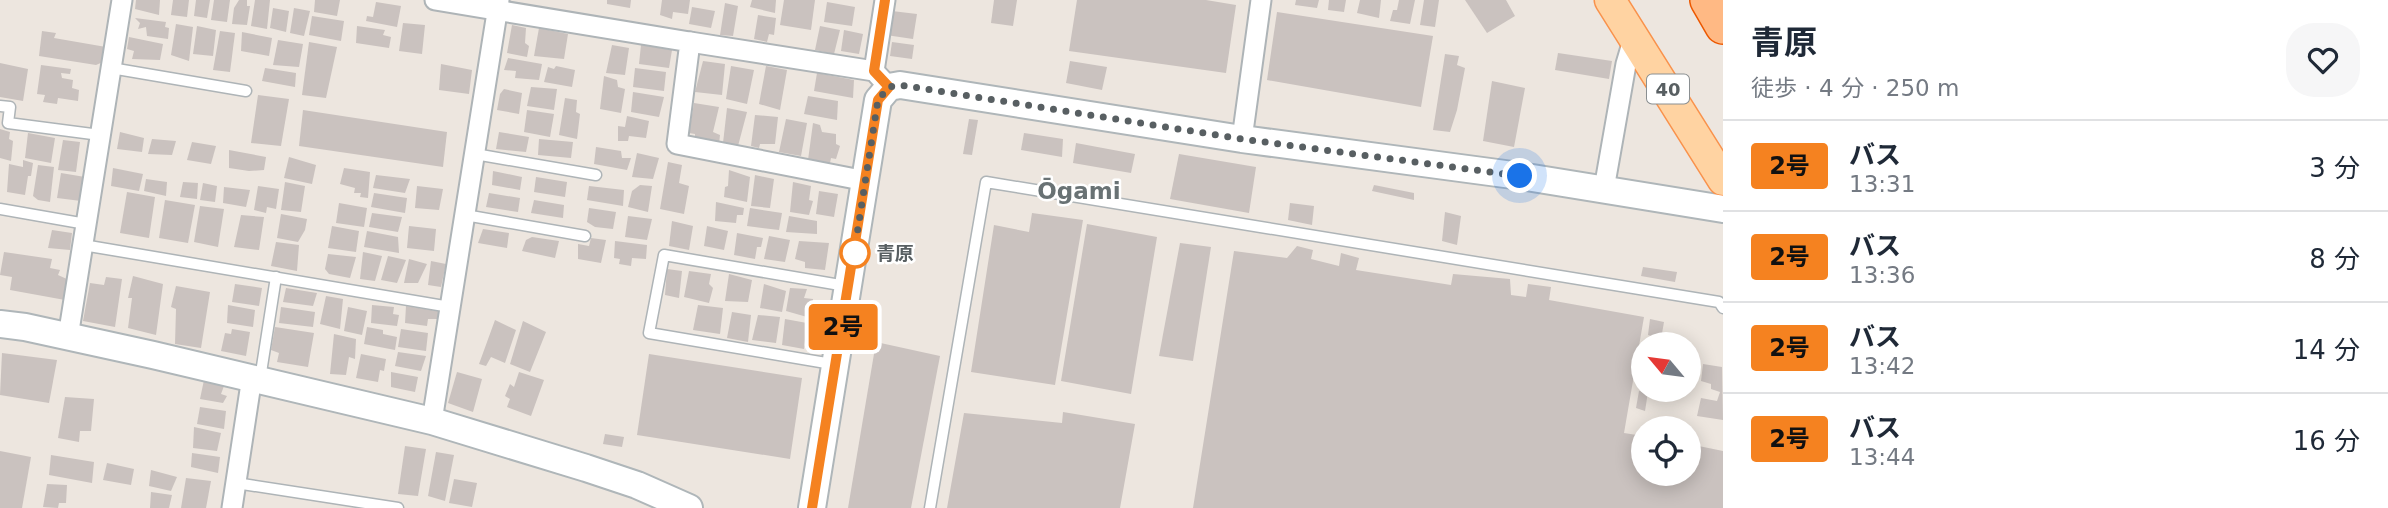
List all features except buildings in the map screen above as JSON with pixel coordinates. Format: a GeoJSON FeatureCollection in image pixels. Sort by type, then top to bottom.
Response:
{"type":"FeatureCollection","features":[{"type":"Feature","properties":{"kind":"highway"},"geometry":{"type":"LineString","coordinates":[[1708,0],[1723,26]]}},
{"type":"Feature","properties":{"kind":"main road","name":"40"},"geometry":{"type":"LineString","coordinates":[[1610,0],[1723,180]]}},
{"type":"Feature","properties":{"kind":"street"},"geometry":{"type":"LineString","coordinates":[[68,337],[122,0]]}},
{"type":"Feature","properties":{"kind":"street"},"geometry":{"type":"LineString","coordinates":[[435,0],[499,5],[881,79],[900,85],[1242,139],[1520,176],[1723,209]]}},
{"type":"Feature","properties":{"kind":"street"},"geometry":{"type":"LineString","coordinates":[[812,508],[878,100],[885,0]]}},
{"type":"Feature","properties":{"kind":"street"},"geometry":{"type":"LineString","coordinates":[[1242,139],[1261,0]]}},
{"type":"Feature","properties":{"kind":"street"},"geometry":{"type":"LineString","coordinates":[[432,421],[499,5]]}},
{"type":"Feature","properties":{"kind":"street"},"geometry":{"type":"LineString","coordinates":[[1604,189],[1626,64],[1634,37]]}},
{"type":"Feature","properties":{"kind":"street"},"geometry":{"type":"LineString","coordinates":[[690,42],[677,144],[866,181]]}},
{"type":"Feature","properties":{"kind":"street"},"geometry":{"type":"LineString","coordinates":[[0,324],[25,327],[256,378],[432,421],[599,472],[689,508]]}},
{"type":"Feature","properties":{"kind":"street"},"geometry":{"type":"LineString","coordinates":[[232,508],[256,378]]}},
{"type":"Feature","properties":{"kind":"lane"},"geometry":{"type":"LineString","coordinates":[[111,68],[246,91]]}},
{"type":"Feature","properties":{"kind":"lane"},"geometry":{"type":"LineString","coordinates":[[0,106],[10,107],[8,122],[100,135]]}},
{"type":"Feature","properties":{"kind":"lane"},"geometry":{"type":"LineString","coordinates":[[475,154],[596,175]]}},
{"type":"Feature","properties":{"kind":"lane"},"geometry":{"type":"LineString","coordinates":[[930,508],[986,182],[1719,302],[1723,308]]}},
{"type":"Feature","properties":{"kind":"lane"},"geometry":{"type":"LineString","coordinates":[[0,209],[86,224]]}},
{"type":"Feature","properties":{"kind":"lane"},"geometry":{"type":"LineString","coordinates":[[465,215],[585,236]]}},
{"type":"Feature","properties":{"kind":"lane"},"geometry":{"type":"LineString","coordinates":[[83,245],[450,307]]}},
{"type":"Feature","properties":{"kind":"lane"},"geometry":{"type":"LineString","coordinates":[[836,365],[649,333],[664,255],[849,287]]}},
{"type":"Feature","properties":{"kind":"lane"},"geometry":{"type":"LineString","coordinates":[[256,378],[276,278]]}},
{"type":"Feature","properties":{"kind":"lane"},"geometry":{"type":"LineString","coordinates":[[236,483],[398,508]]}},
{"type":"Feature","properties":{"kind":"bus line","name":"2号"},"geometry":{"type":"LineString","coordinates":[[812,508],[878,100],[889,87],[874,71],[885,0]]}},
{"type":"Feature","properties":{"kind":"place","name":"青原"},"geometry":{"type":"Point","coordinates":[855,253]}},
{"type":"Feature","properties":{"kind":"district","name":"Ōgami"},"geometry":{"type":"Point","coordinates":[1079,191]}},
{"type":"Feature","properties":{"kind":"route"},"geometry":{"type":"LineString","coordinates":[[855,253],[853,260],[878,100],[889,87],[900,85],[1242,139],[1520,176]]}}]}
